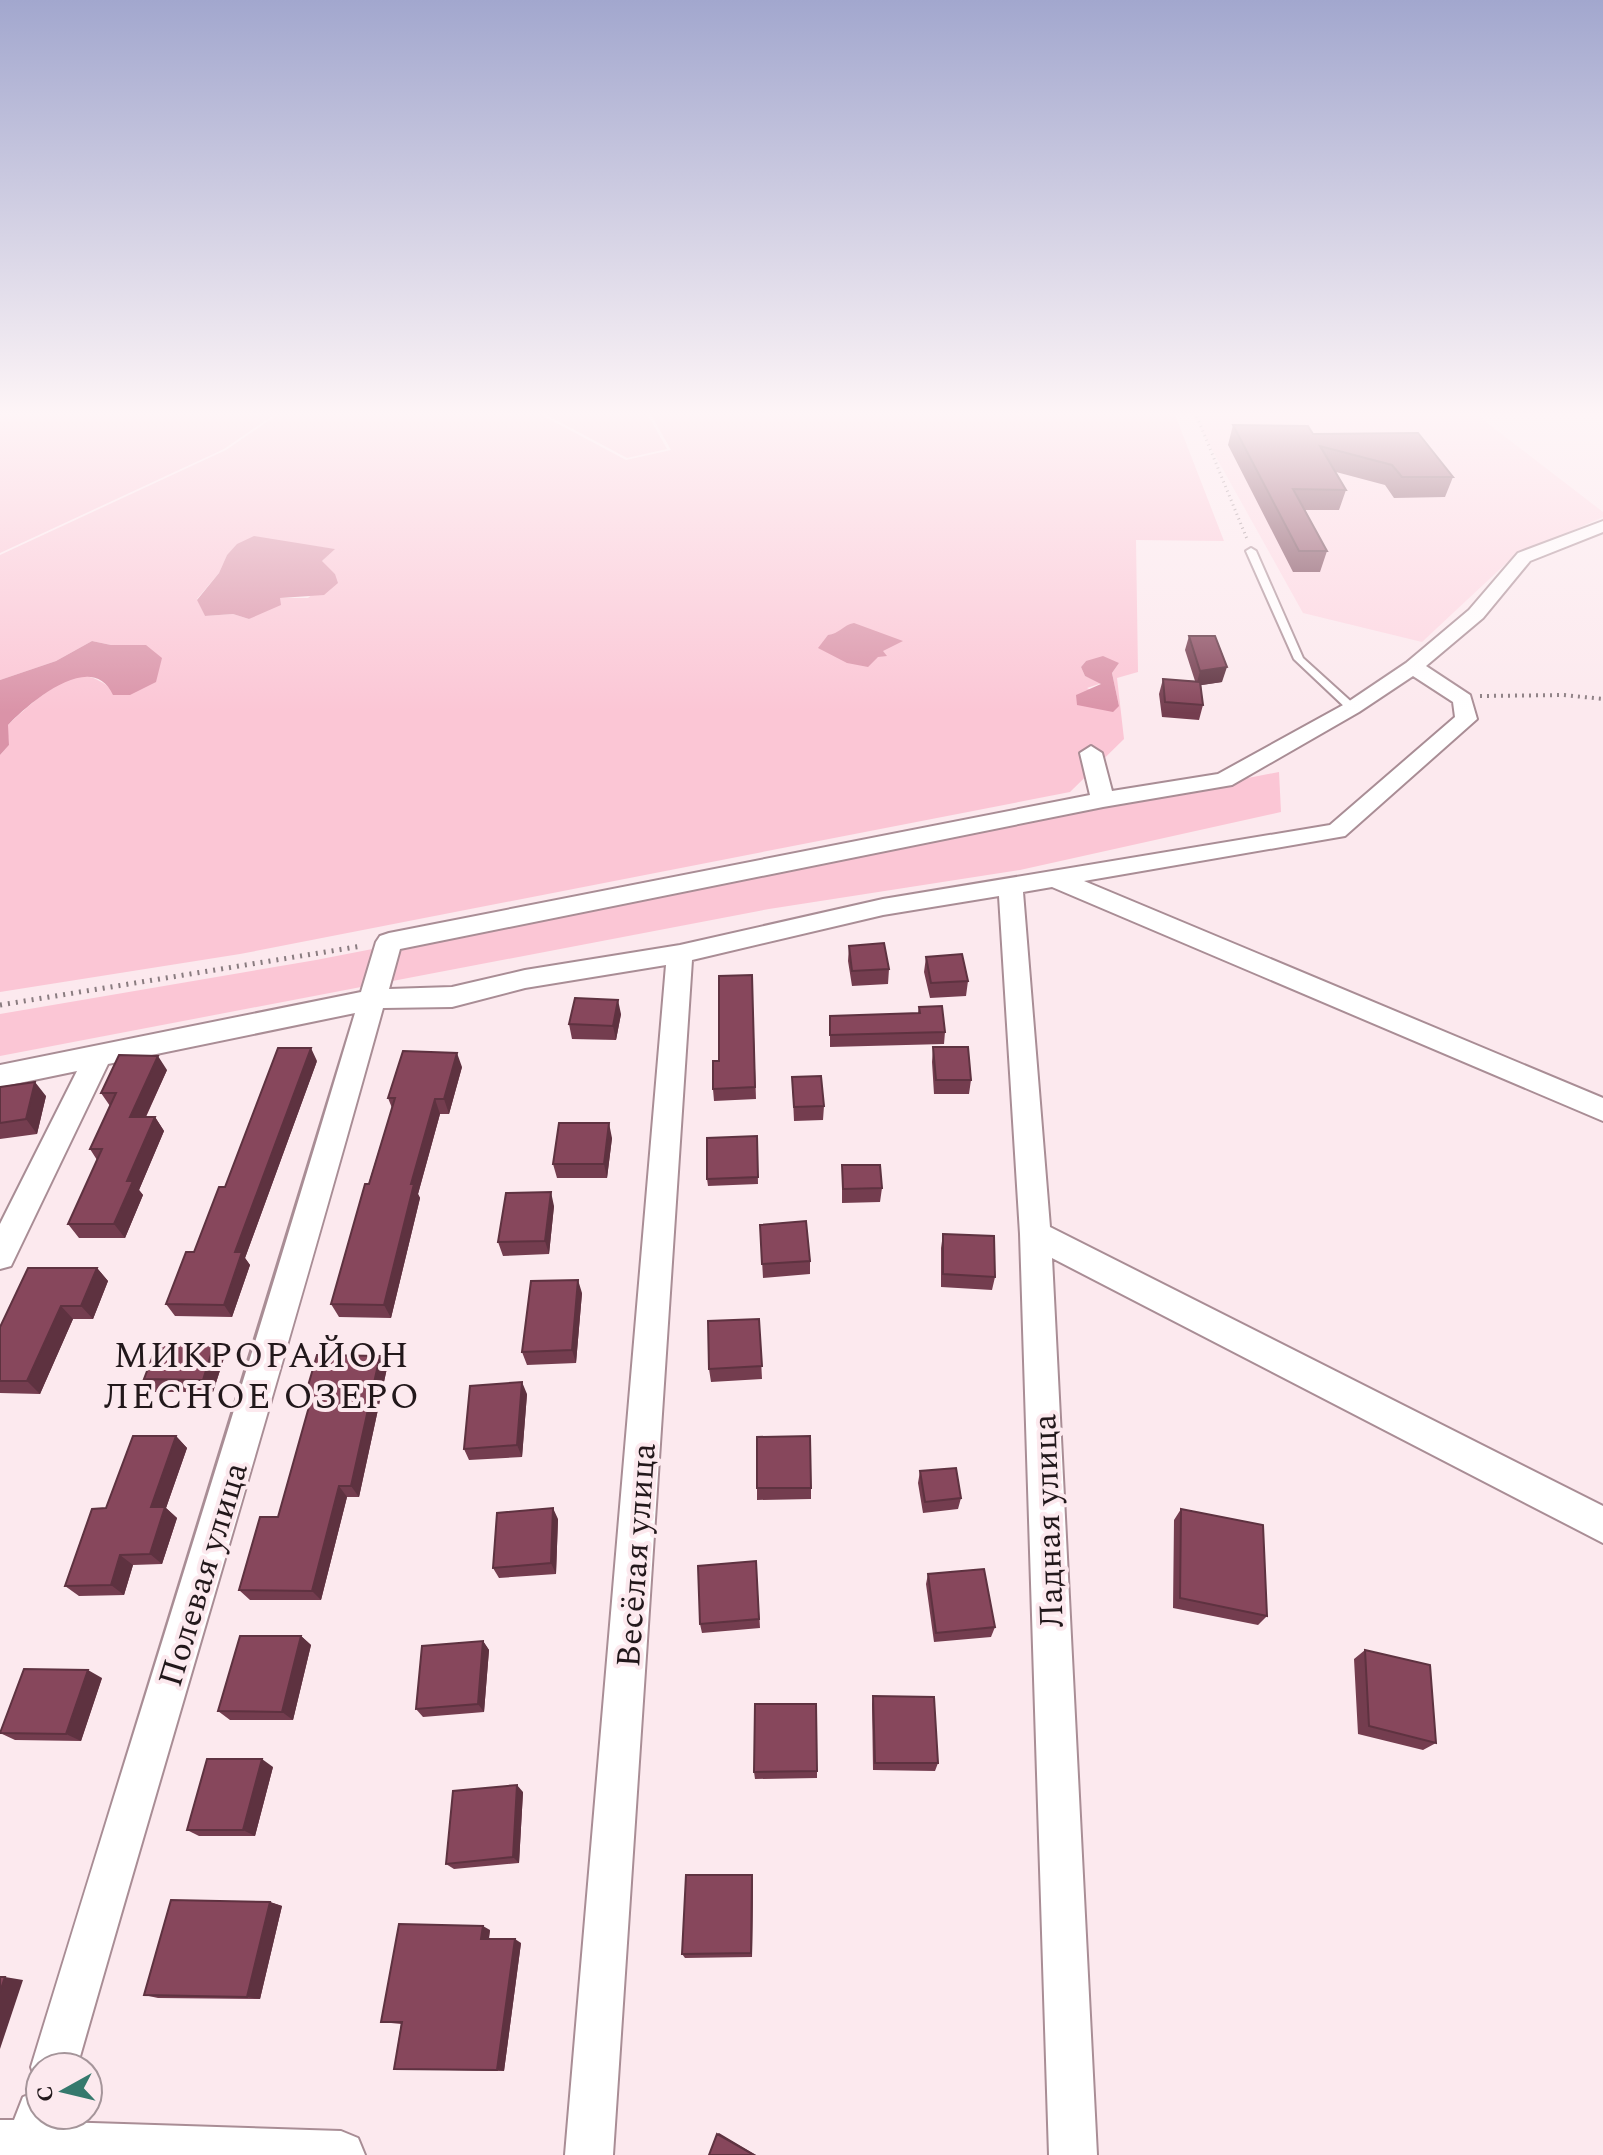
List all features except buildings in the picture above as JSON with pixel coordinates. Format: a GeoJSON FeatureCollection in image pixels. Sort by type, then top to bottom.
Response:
{"type":"FeatureCollection","features":[{"type":"Feature","properties":{"kind":"street"},"geometry":{"type":"LineString","coordinates":[[389,942],[1103,800],[1224,780],[1352,708],[1413,667],[1476,614],[1524,557],[1603,526]]}},
{"type":"Feature","properties":{"kind":"street"},"geometry":{"type":"LineString","coordinates":[[0,1076],[374,999],[452,997],[525,979],[680,954],[883,907],[1337,831],[1466,719],[1463,699],[1413,667]]}},
{"type":"Feature","properties":{"kind":"street"},"geometry":{"type":"LineString","coordinates":[[1091,753],[1103,800]]}},
{"type":"Feature","properties":{"kind":"street"},"geometry":{"type":"LineString","coordinates":[[1050,877],[1603,1110]]}},
{"type":"Feature","properties":{"kind":"street","name":"Ладная улица"},"geometry":{"type":"LineString","coordinates":[[1011,888],[1035,1234],[1073,2155]]}},
{"type":"Feature","properties":{"kind":"street","name":"Полевая улица"},"geometry":{"type":"LineString","coordinates":[[59,2051],[148,1748],[273,1345],[389,942]]}},
{"type":"Feature","properties":{"kind":"street","name":"Весёлая улица"},"geometry":{"type":"LineString","coordinates":[[589,2155],[680,954]]}},
{"type":"Feature","properties":{"kind":"street"},"geometry":{"type":"LineString","coordinates":[[0,1256],[98,1056]]}},
{"type":"Feature","properties":{"kind":"street"},"geometry":{"type":"LineString","coordinates":[[1035,1234],[1603,1525]]}},
{"type":"Feature","properties":{"kind":"street"},"geometry":{"type":"LineString","coordinates":[[23,2135],[341,2155]]}},
{"type":"Feature","properties":{"kind":"lane"},"geometry":{"type":"LineString","coordinates":[[1251,551],[1299,659],[1352,708]]}},
{"type":"Feature","properties":{"kind":"path"},"geometry":{"type":"LineString","coordinates":[[1236,513],[1251,551]]}},
{"type":"Feature","properties":{"kind":"path"},"geometry":{"type":"LineString","coordinates":[[1463,699],[1489,694],[1603,699]]}},
{"type":"Feature","properties":{"kind":"path"},"geometry":{"type":"LineString","coordinates":[[0,1005],[389,942]]}},
{"type":"Feature","properties":{"kind":"shaded area"},"geometry":{"type":"Polygon","coordinates":[[[0,513],[87,513],[0,553],[0,513]]]}},
{"type":"Feature","properties":{"kind":"shaded area"},"geometry":{"type":"Polygon","coordinates":[[[91,513],[1213,513],[1224,541],[1136,540],[1138,672],[1117,678],[1124,739],[1070,792],[240,954],[0,992],[0,755],[9,745],[7,726],[41,696],[71,678],[88,676],[109,687],[146,645],[111,645],[92,641],[56,661],[0,680],[0,555],[91,513]],[[238,544],[197,599],[205,616],[233,614],[249,619],[279,598],[308,598],[335,574],[322,561],[334,549],[306,545],[238,544]],[[1086,661],[1081,667],[1085,676],[1102,683],[1087,688],[1119,706],[1112,673],[1119,663],[1086,661]]]}},
{"type":"Feature","properties":{"kind":"shaded area"},"geometry":{"type":"Polygon","coordinates":[[[1247,513],[1603,513],[1603,517],[1513,557],[1422,642],[1303,613],[1247,513]]]}},
{"type":"Feature","properties":{"kind":"shaded area"},"geometry":{"type":"Polygon","coordinates":[[[254,536],[335,549],[322,561],[335,574],[338,583],[324,595],[280,598],[281,605],[249,619],[233,614],[205,616],[197,600],[219,573],[227,555],[237,544],[254,536]]]}},
{"type":"Feature","properties":{"kind":"shaded area"},"geometry":{"type":"Polygon","coordinates":[[[854,623],[903,641],[883,651],[887,656],[878,657],[868,667],[847,663],[818,648],[828,635],[854,623]]]}},
{"type":"Feature","properties":{"kind":"shaded area"},"geometry":{"type":"Polygon","coordinates":[[[92,641],[111,645],[146,645],[162,658],[156,682],[130,695],[113,695],[103,682],[91,677],[60,684],[8,725],[9,745],[0,755],[0,680],[56,661],[92,641]]]}},
{"type":"Feature","properties":{"kind":"shaded area"},"geometry":{"type":"Polygon","coordinates":[[[1103,656],[1119,663],[1112,673],[1119,706],[1113,712],[1077,705],[1076,695],[1101,684],[1085,676],[1081,667],[1086,661],[1103,656]]]}},
{"type":"Feature","properties":{"kind":"shaded area"},"geometry":{"type":"Polygon","coordinates":[[[1279,772],[1281,812],[1020,870],[769,909],[0,1056],[0,1014],[316,960],[1279,772]]]}},
{"type":"Feature","properties":{"kind":"district","name":"МИКРОРАЙОН ЛЕСНОЕ ОЗЕРО"},"geometry":{"type":"Point","coordinates":[262,1374]}}]}
